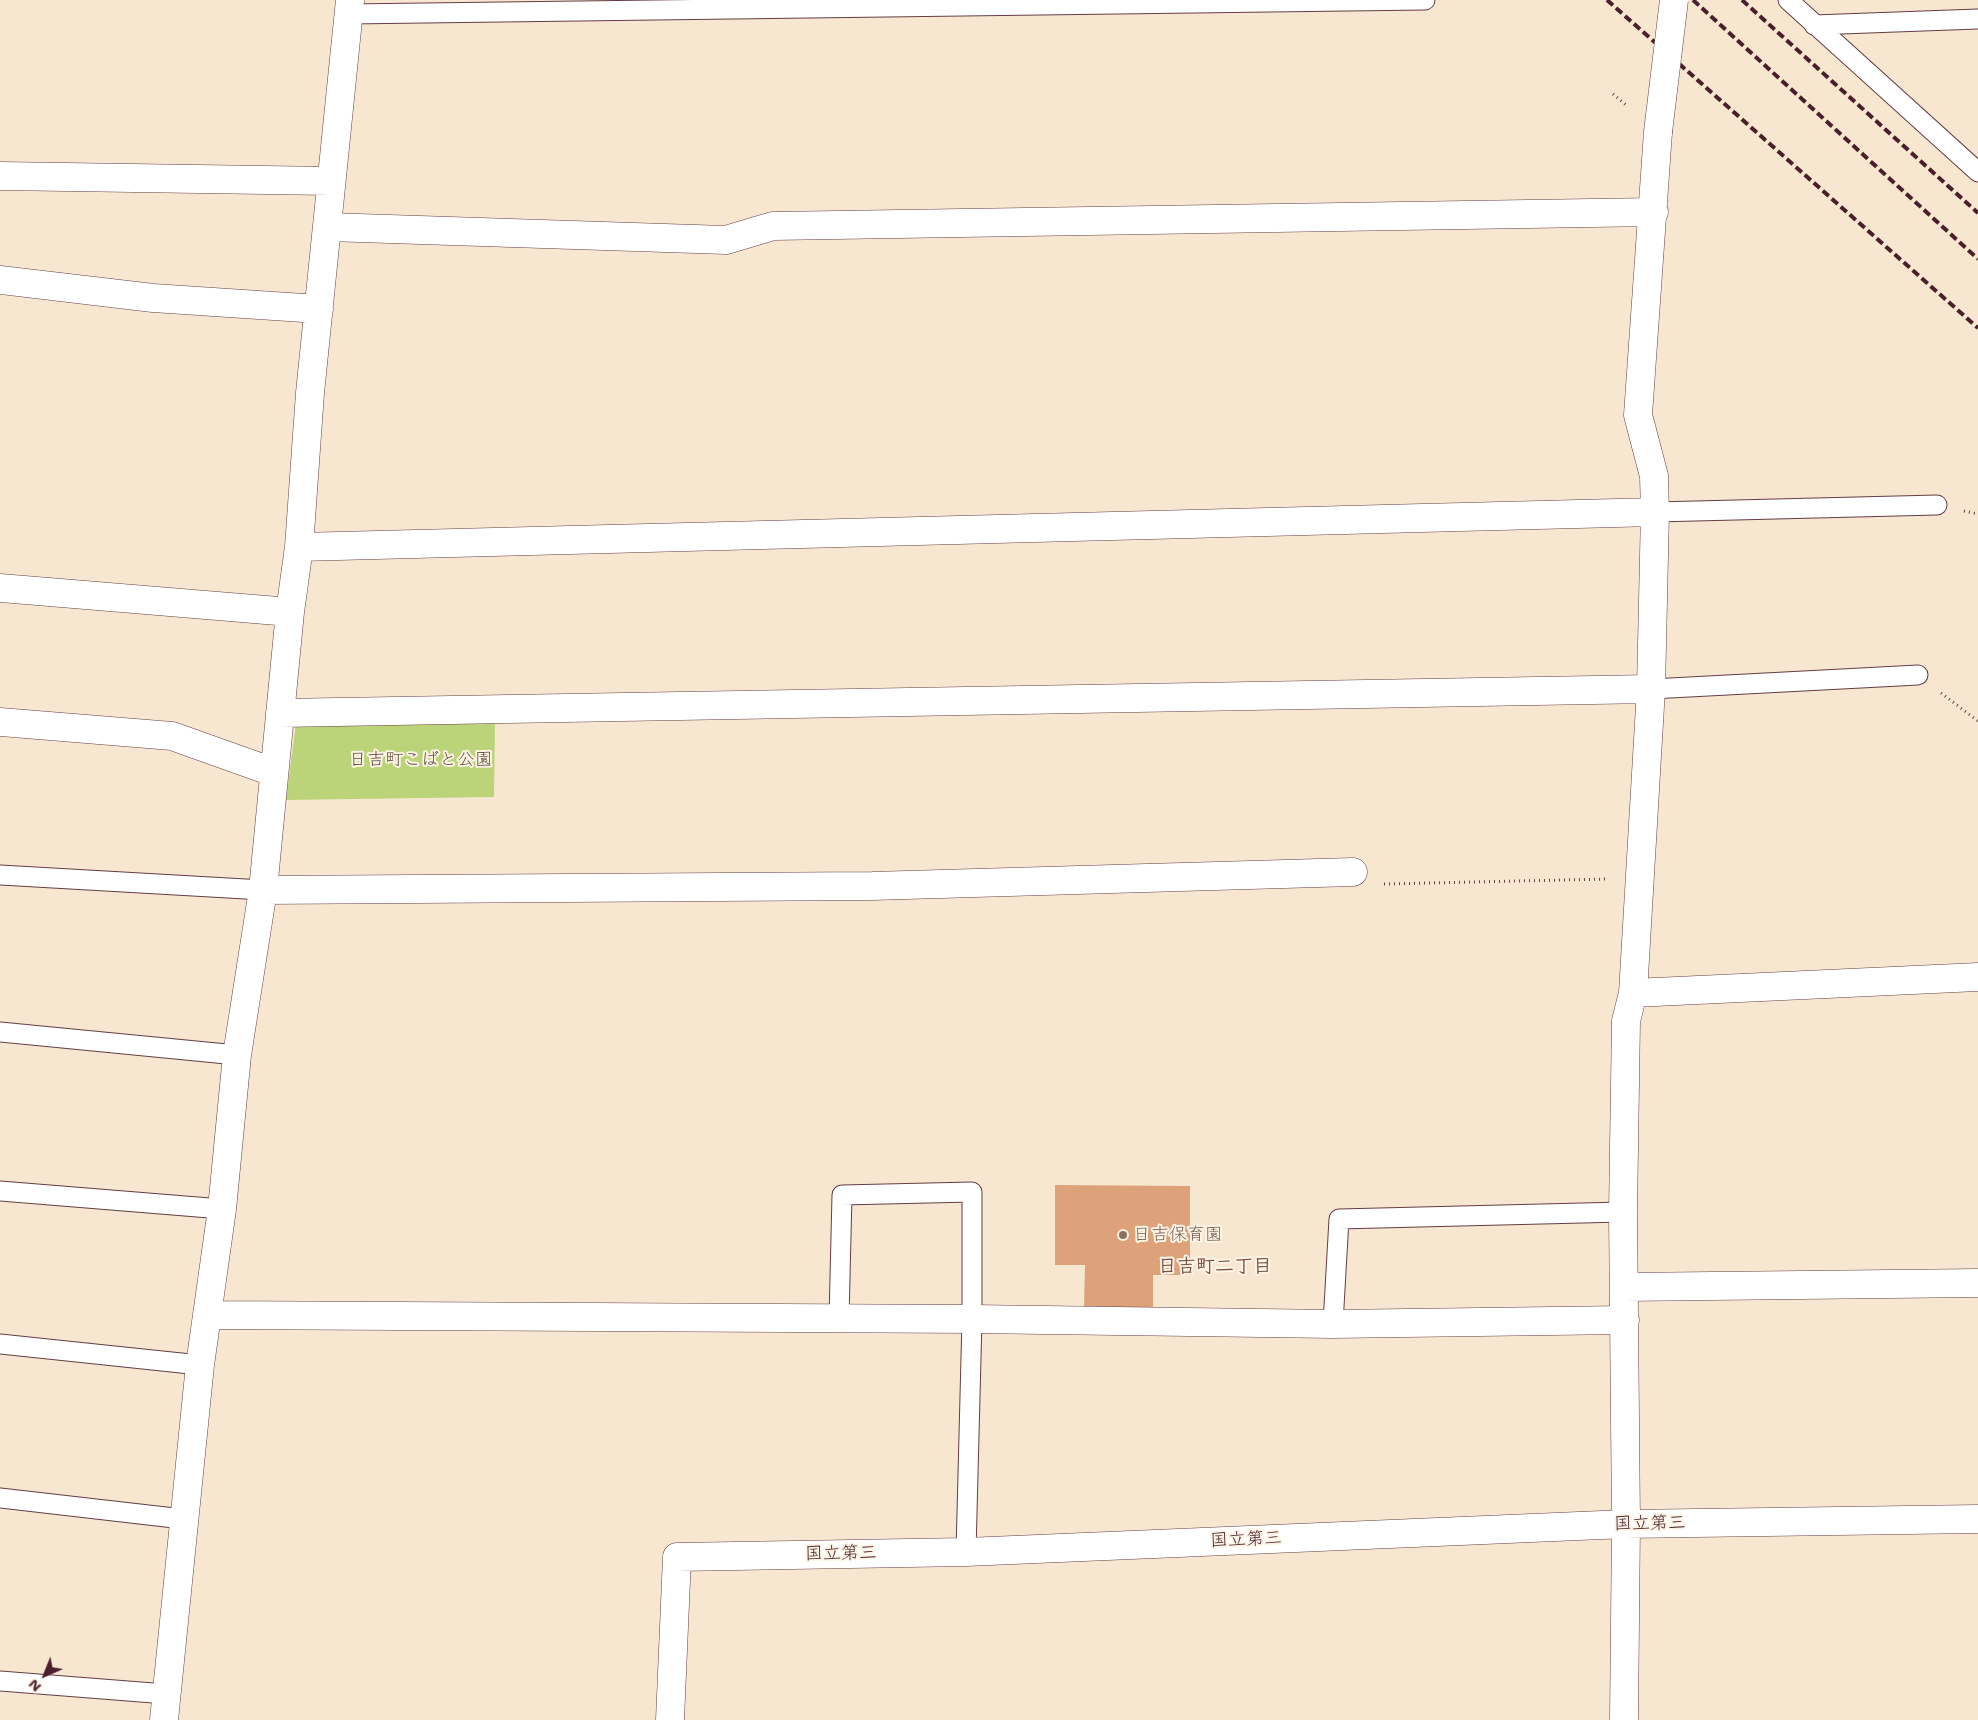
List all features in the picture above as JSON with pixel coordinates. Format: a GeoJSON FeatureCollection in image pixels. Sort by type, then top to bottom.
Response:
{"type":"FeatureCollection","features":[{"type":"Feature","properties":{"kind":"street"},"geometry":{"type":"LineString","coordinates":[[1624,1720],[1626,1524],[1623,1212],[1626,1021],[1633,993],[1638,879],[1651,689],[1655,512],[1654,476],[1638,415],[1654,212],[1658,132],[1674,0]]}},
{"type":"Feature","properties":{"kind":"street"},"geometry":{"type":"LineString","coordinates":[[165,1707],[182,1519],[200,1365],[222,1209],[237,1054],[263,890],[290,612],[299,547],[310,393],[349,7]]}},
{"type":"Feature","properties":{"kind":"street"},"geometry":{"type":"LineString","coordinates":[[0,176],[331,181]]}},
{"type":"Feature","properties":{"kind":"street"},"geometry":{"type":"LineString","coordinates":[[328,227],[726,240],[774,226],[1654,212]]}},
{"type":"Feature","properties":{"kind":"street"},"geometry":{"type":"LineString","coordinates":[[0,280],[153,298],[319,309]]}},
{"type":"Feature","properties":{"kind":"street"},"geometry":{"type":"LineString","coordinates":[[299,547],[1655,512]]}},
{"type":"Feature","properties":{"kind":"street"},"geometry":{"type":"LineString","coordinates":[[0,588],[290,612]]}},
{"type":"Feature","properties":{"kind":"street"},"geometry":{"type":"LineString","coordinates":[[280,713],[1651,689]]}},
{"type":"Feature","properties":{"kind":"street"},"geometry":{"type":"LineString","coordinates":[[0,722],[172,736],[274,772]]}},
{"type":"Feature","properties":{"kind":"street"},"geometry":{"type":"LineString","coordinates":[[263,890],[872,886],[1354,872]]}},
{"type":"Feature","properties":{"kind":"street"},"geometry":{"type":"LineString","coordinates":[[1633,993],[1978,977]]}},
{"type":"Feature","properties":{"kind":"street"},"geometry":{"type":"LineString","coordinates":[[1624,1287],[1978,1283]]}},
{"type":"Feature","properties":{"kind":"street"},"geometry":{"type":"LineString","coordinates":[[207,1315],[1333,1324],[1625,1320]]}},
{"type":"Feature","properties":{"kind":"street","name":"国立第三"},"geometry":{"type":"LineString","coordinates":[[670,1720],[677,1557],[966,1552],[1626,1524],[1978,1519]]}},
{"type":"Feature","properties":{"kind":"lane"},"geometry":{"type":"LineString","coordinates":[[349,7],[1425,0]]}},
{"type":"Feature","properties":{"kind":"lane"},"geometry":{"type":"LineString","coordinates":[[1788,0],[1978,172]]}},
{"type":"Feature","properties":{"kind":"lane"},"geometry":{"type":"LineString","coordinates":[[1814,25],[1978,19]]}},
{"type":"Feature","properties":{"kind":"lane"},"geometry":{"type":"LineString","coordinates":[[1655,512],[1936,505]]}},
{"type":"Feature","properties":{"kind":"lane"},"geometry":{"type":"LineString","coordinates":[[1651,689],[1918,675]]}},
{"type":"Feature","properties":{"kind":"lane"},"geometry":{"type":"LineString","coordinates":[[0,875],[263,890]]}},
{"type":"Feature","properties":{"kind":"lane"},"geometry":{"type":"LineString","coordinates":[[0,1032],[237,1054]]}},
{"type":"Feature","properties":{"kind":"lane"},"geometry":{"type":"LineString","coordinates":[[0,1191],[222,1209]]}},
{"type":"Feature","properties":{"kind":"lane"},"geometry":{"type":"LineString","coordinates":[[839,1319],[842,1195],[972,1192],[972,1320],[966,1552]]}},
{"type":"Feature","properties":{"kind":"lane"},"geometry":{"type":"LineString","coordinates":[[1333,1324],[1338,1219],[1623,1212]]}},
{"type":"Feature","properties":{"kind":"lane"},"geometry":{"type":"LineString","coordinates":[[0,1344],[200,1365]]}},
{"type":"Feature","properties":{"kind":"lane"},"geometry":{"type":"LineString","coordinates":[[0,1498],[182,1519]]}},
{"type":"Feature","properties":{"kind":"lane"},"geometry":{"type":"LineString","coordinates":[[0,1681],[165,1707]]}},
{"type":"Feature","properties":{"kind":"path"},"geometry":{"type":"LineString","coordinates":[[1918,675],[1964,714],[1978,722]]}},
{"type":"Feature","properties":{"kind":"path"},"geometry":{"type":"LineString","coordinates":[[1354,872],[1361,884],[1638,879]]}},
{"type":"Feature","properties":{"kind":"green space","name":"日吉町こばと公園"},"geometry":{"type":"Polygon","coordinates":[[[495,721],[494,797],[286,800],[296,723],[495,721]]]}},
{"type":"Feature","properties":{"kind":"building"},"geometry":{"type":"Polygon","coordinates":[[[1055,1185],[1190,1186],[1190,1275],[1153,1275],[1153,1307],[1084,1307],[1085,1265],[1055,1265],[1055,1185]]]}},
{"type":"Feature","properties":{"kind":"railway"},"geometry":{"type":"LineString","coordinates":[[1607,0],[1978,328]]}},
{"type":"Feature","properties":{"kind":"railway"},"geometry":{"type":"LineString","coordinates":[[1693,0],[1978,259]]}},
{"type":"Feature","properties":{"kind":"railway"},"geometry":{"type":"LineString","coordinates":[[1742,0],[1978,213]]}},
{"type":"Feature","properties":{"kind":"place","name":"日吉保育園"},"geometry":{"type":"Point","coordinates":[1123,1235]}},
{"type":"Feature","properties":{"kind":"district","name":"日吉町二丁目"},"geometry":{"type":"Point","coordinates":[1215,1267]}}]}
